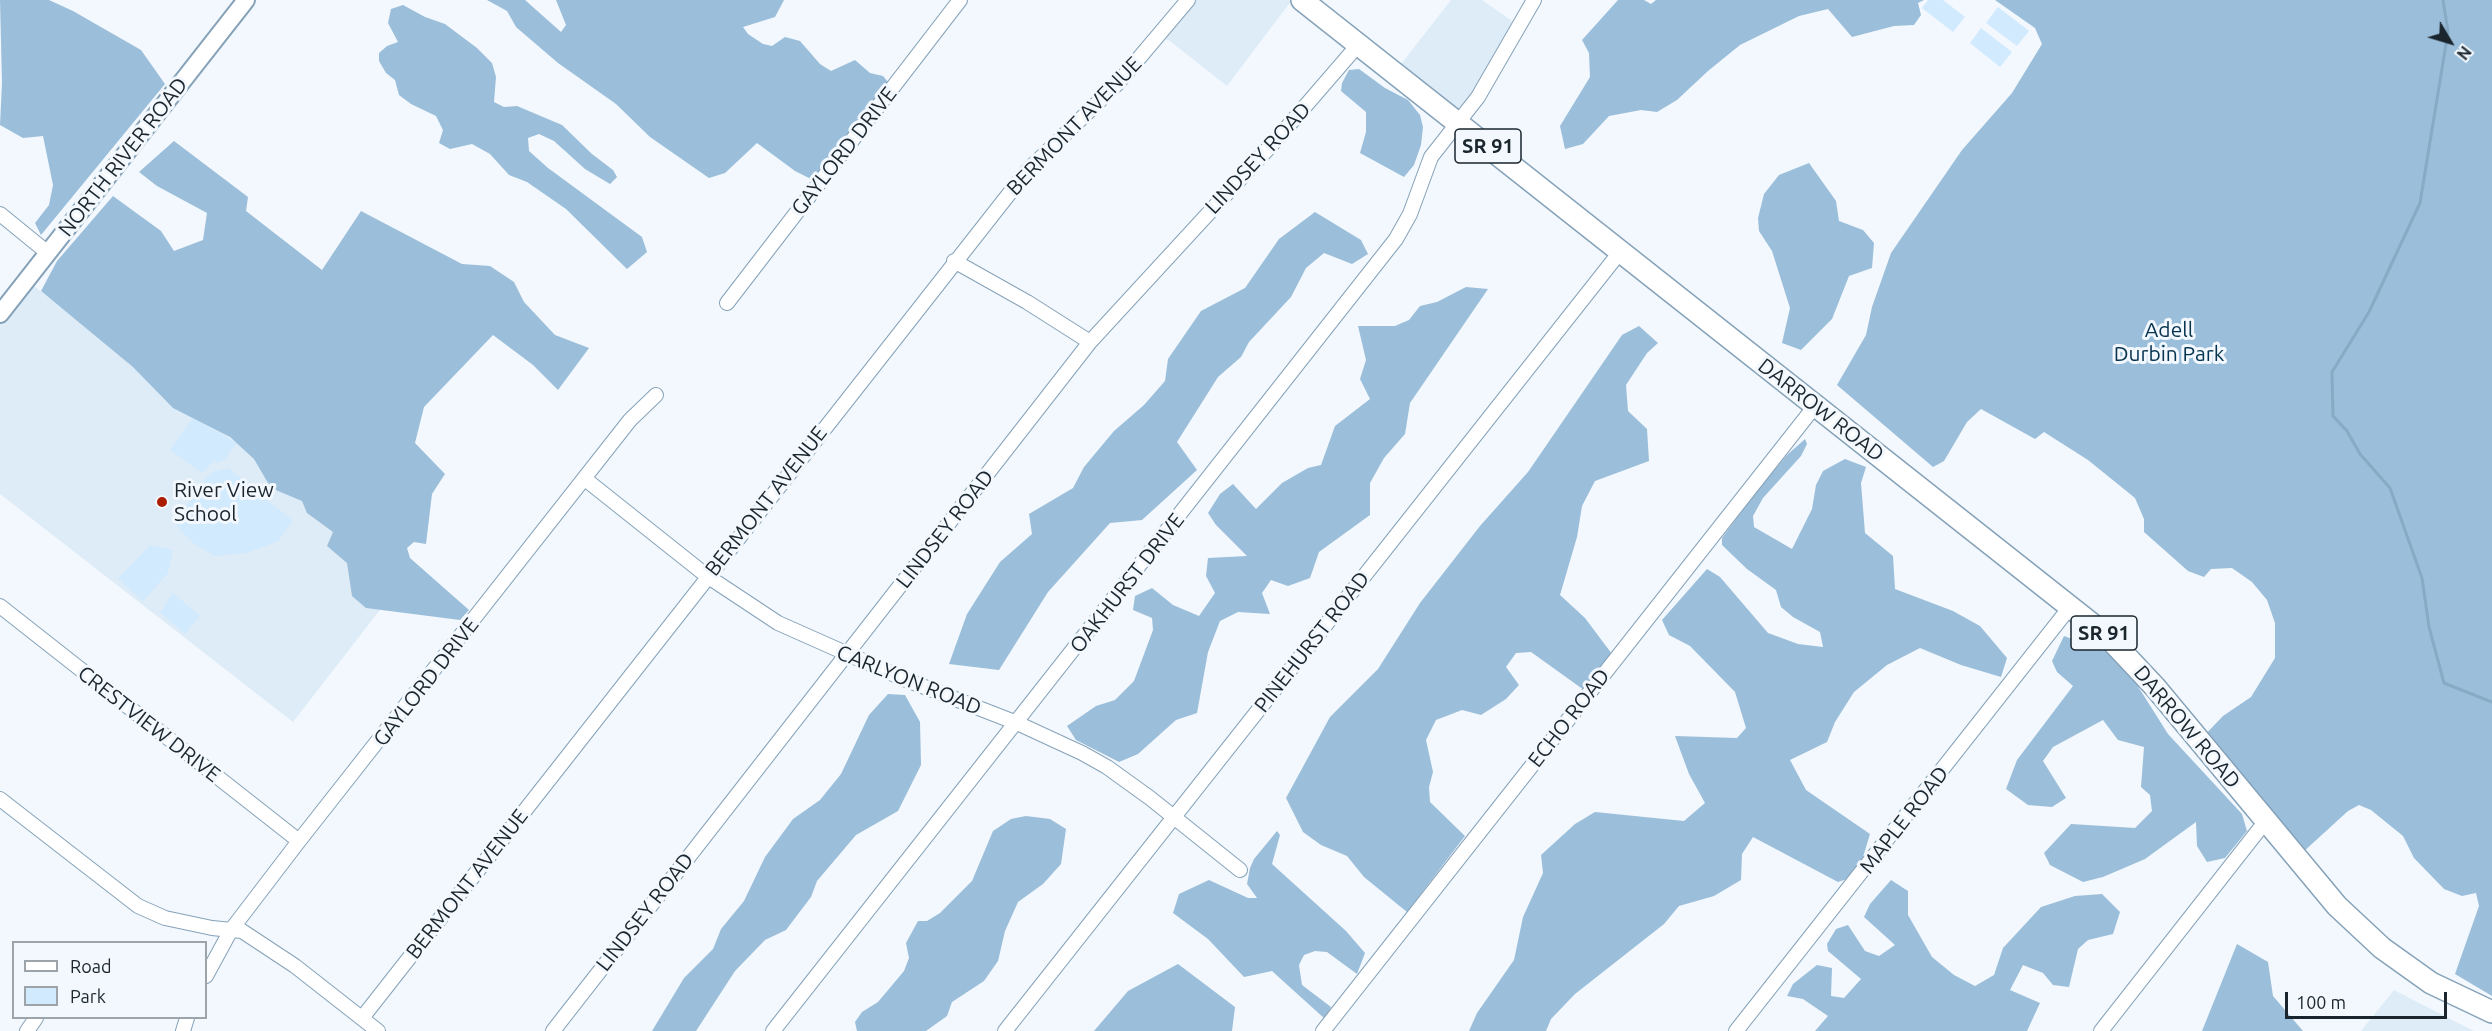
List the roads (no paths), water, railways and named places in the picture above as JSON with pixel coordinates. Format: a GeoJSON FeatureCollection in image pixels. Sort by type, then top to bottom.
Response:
{"type":"FeatureCollection","features":[{"type":"Feature","properties":{"kind":"main road","name":"SR 91"},"geometry":{"type":"LineString","coordinates":[[1302,0],[1459,122],[1620,252]]}},
{"type":"Feature","properties":{"kind":"main road","name":"DARROW ROAD"},"geometry":{"type":"LineString","coordinates":[[1620,252],[2107,636],[2137,665],[2337,906],[2382,948],[2431,982],[2492,1012]]}},
{"type":"Feature","properties":{"kind":"street","name":"NORTH RIVER ROAD"},"geometry":{"type":"LineString","coordinates":[[0,314],[246,0]]}},
{"type":"Feature","properties":{"kind":"street","name":"GAYLORD DRIVE"},"geometry":{"type":"LineString","coordinates":[[727,303],[960,0]]}},
{"type":"Feature","properties":{"kind":"street","name":"BERMONT AVENUE"},"geometry":{"type":"LineString","coordinates":[[362,1018],[954,261],[1027,171],[1118,83],[1188,0]]}},
{"type":"Feature","properties":{"kind":"street","name":"OAKHURST DRIVE"},"geometry":{"type":"LineString","coordinates":[[773,1031],[1396,240],[1410,214],[1431,157],[1459,122],[1489,78],[1534,0]]}},
{"type":"Feature","properties":{"kind":"street","name":"LINDSEY ROAD"},"geometry":{"type":"LineString","coordinates":[[553,1031],[1090,342],[1276,140],[1358,45]]}},
{"type":"Feature","properties":{"kind":"street"},"geometry":{"type":"LineString","coordinates":[[0,214],[48,253]]}},
{"type":"Feature","properties":{"kind":"street","name":"PINEHURST ROAD"},"geometry":{"type":"LineString","coordinates":[[1005,1031],[1620,252]]}},
{"type":"Feature","properties":{"kind":"street"},"geometry":{"type":"LineString","coordinates":[[954,261],[1028,302],[1090,342]]}},
{"type":"Feature","properties":{"kind":"street","name":"GAYLORD DRIVE"},"geometry":{"type":"LineString","coordinates":[[207,974],[231,930],[299,841],[630,420],[656,396]]}},
{"type":"Feature","properties":{"kind":"street","name":"ECHO ROAD"},"geometry":{"type":"LineString","coordinates":[[1323,1031],[1815,406]]}},
{"type":"Feature","properties":{"kind":"street","name":"CARLYON ROAD"},"geometry":{"type":"LineString","coordinates":[[585,479],[707,576],[778,623],[847,655],[1017,723],[1107,767],[1240,870]]}},
{"type":"Feature","properties":{"kind":"street","name":"CRESTVIEW DRIVE"},"geometry":{"type":"LineString","coordinates":[[0,606],[299,841]]}},
{"type":"Feature","properties":{"kind":"street","name":"MAPLE ROAD"},"geometry":{"type":"LineString","coordinates":[[1736,1031],[2070,607]]}},
{"type":"Feature","properties":{"kind":"street"},"geometry":{"type":"LineString","coordinates":[[0,799],[138,906],[165,918],[242,931],[267,946],[378,1031]]}},
{"type":"Feature","properties":{"kind":"street"},"geometry":{"type":"LineString","coordinates":[[2101,1031],[2265,822]]}},
{"type":"Feature","properties":{"kind":"waterway"},"geometry":{"type":"LineString","coordinates":[[2443,0],[2448,32],[2420,203],[2369,312],[2332,372],[2333,416],[2347,431],[2360,454],[2390,488],[2422,578],[2429,627],[2444,683],[2492,702]]}},
{"type":"Feature","properties":{"kind":"place","name":"River View School"},"geometry":{"type":"Point","coordinates":[162,502]}},
{"type":"Feature","properties":{"kind":"park label","name":"Adell Durbin Park"},"geometry":{"type":"Point","coordinates":[2169,342]}}]}
